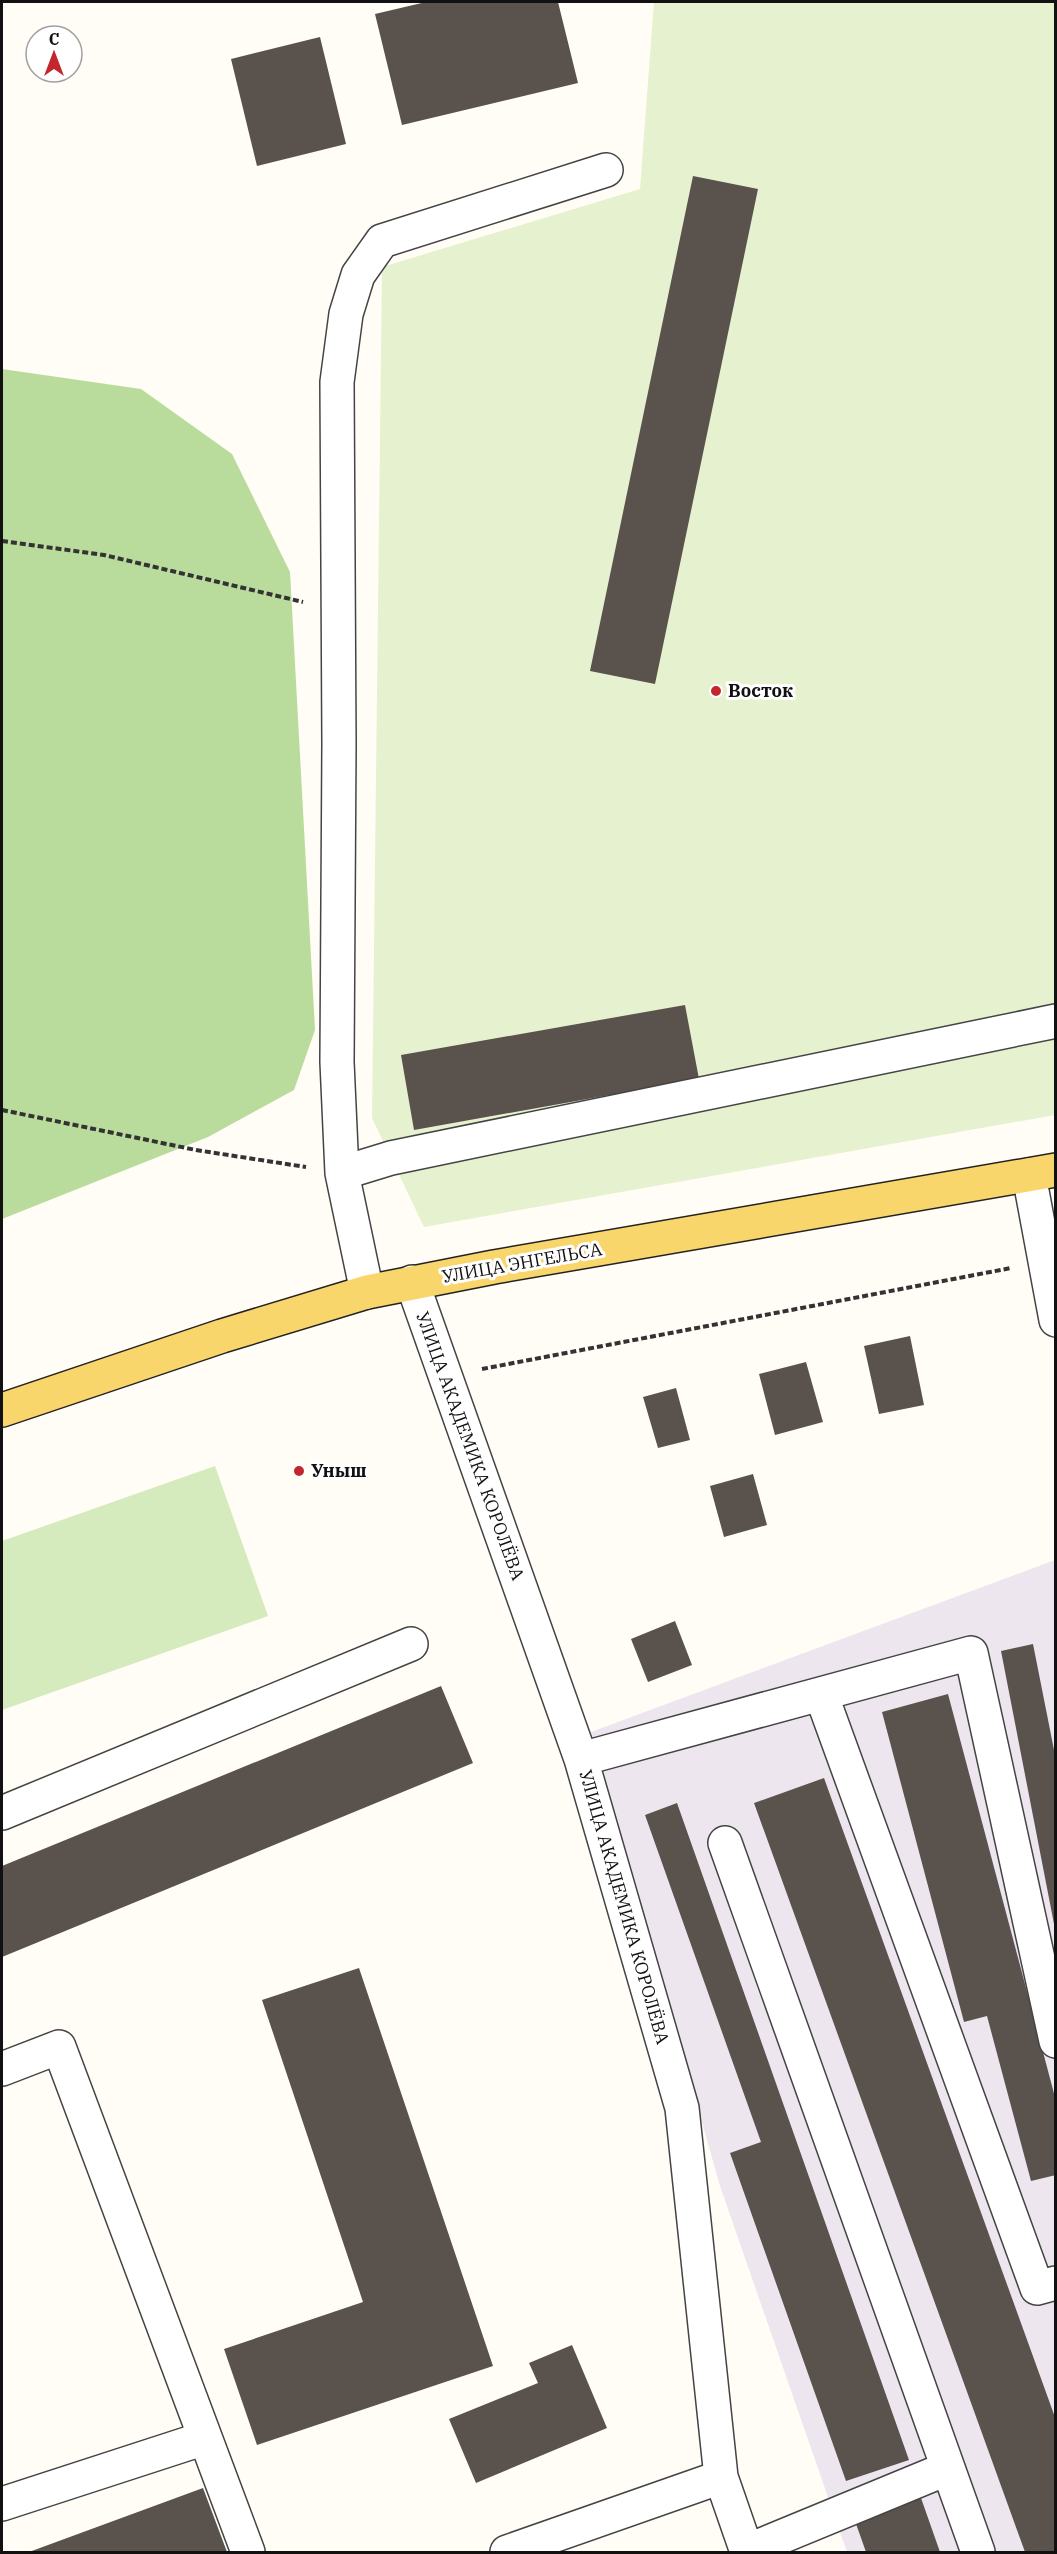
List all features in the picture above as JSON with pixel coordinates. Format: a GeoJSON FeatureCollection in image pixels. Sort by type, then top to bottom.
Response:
{"type":"FeatureCollection","features":[{"type":"Feature","properties":{"kind":"main road","name":"УЛИЦА ЭНГЕЛЬСА"},"geometry":{"type":"LineString","coordinates":[[2,1410],[222,1336],[367,1292],[412,1282],[1042,1172]]}},
{"type":"Feature","properties":{"kind":"street"},"geometry":{"type":"LineString","coordinates":[[367,1292],[342,1173],[337,1062],[339,744],[337,382],[346,314],[358,275],[382,242],[606,170]]}},
{"type":"Feature","properties":{"kind":"street"},"geometry":{"type":"LineString","coordinates":[[342,1173],[391,1158],[1056,1021]]}},
{"type":"Feature","properties":{"kind":"street"},"geometry":{"type":"LineString","coordinates":[[1042,1172],[1045,1262],[1056,1320]]}},
{"type":"Feature","properties":{"kind":"street","name":"УЛИЦА АКАДЕМИКА КОРОЛЁВА"},"geometry":{"type":"LineString","coordinates":[[412,1282],[581,1759],[682,2108],[721,2477],[747,2552]]}},
{"type":"Feature","properties":{"kind":"street"},"geometry":{"type":"LineString","coordinates":[[2,1813],[411,1644]]}},
{"type":"Feature","properties":{"kind":"street"},"geometry":{"type":"LineString","coordinates":[[581,1759],[971,1653],[1056,2041]]}},
{"type":"Feature","properties":{"kind":"street"},"geometry":{"type":"LineString","coordinates":[[821,1694],[1037,2288],[1056,2283]]}},
{"type":"Feature","properties":{"kind":"street"},"geometry":{"type":"LineString","coordinates":[[725,1843],[946,2469],[978,2553]]}},
{"type":"Feature","properties":{"kind":"street"},"geometry":{"type":"LineString","coordinates":[[2,2069],[59,2048],[248,2553]]}},
{"type":"Feature","properties":{"kind":"street"},"geometry":{"type":"LineString","coordinates":[[2,2504],[205,2438]]}},
{"type":"Feature","properties":{"kind":"street"},"geometry":{"type":"LineString","coordinates":[[747,2552],[946,2469]]}},
{"type":"Feature","properties":{"kind":"street"},"geometry":{"type":"LineString","coordinates":[[507,2553],[721,2477]]}},
{"type":"Feature","properties":{"kind":"path"},"geometry":{"type":"LineString","coordinates":[[2,541],[104,555],[337,610]]}},
{"type":"Feature","properties":{"kind":"path"},"geometry":{"type":"LineString","coordinates":[[2,1110],[196,1150],[342,1173]]}},
{"type":"Feature","properties":{"kind":"path"},"geometry":{"type":"LineString","coordinates":[[446,1376],[1045,1262]]}},
{"type":"Feature","properties":{"kind":"shaded area"},"geometry":{"type":"Polygon","coordinates":[[[1055,1560],[1055,2552],[847,2552],[720,2186],[591,1732],[1055,1560]]]}},
{"type":"Feature","properties":{"kind":"green space","name":"Восток"},"geometry":{"type":"Polygon","coordinates":[[[654,2],[1055,2],[1055,1115],[424,1227],[372,1118],[382,267],[640,189],[654,2]]]}},
{"type":"Feature","properties":{"kind":"green space"},"geometry":{"type":"Polygon","coordinates":[[[2,369],[141,389],[232,454],[290,572],[315,1030],[294,1090],[208,1137],[2,1219],[2,369]]]}},
{"type":"Feature","properties":{"kind":"green space"},"geometry":{"type":"Polygon","coordinates":[[[215,1466],[268,1616],[2,1710],[2,1541],[215,1466]]]}},
{"type":"Feature","properties":{"kind":"building"},"geometry":{"type":"Polygon","coordinates":[[[426,2],[558,2],[578,83],[402,125],[375,14],[426,2]]]}},
{"type":"Feature","properties":{"kind":"building"},"geometry":{"type":"Polygon","coordinates":[[[320,37],[346,144],[257,166],[231,59],[320,37]]]}},
{"type":"Feature","properties":{"kind":"building"},"geometry":{"type":"Polygon","coordinates":[[[693,176],[758,189],[655,684],[590,671],[693,176]]]}},
{"type":"Feature","properties":{"kind":"building"},"geometry":{"type":"Polygon","coordinates":[[[685,1005],[699,1079],[414,1130],[401,1055],[685,1005]]]}},
{"type":"Feature","properties":{"kind":"building"},"geometry":{"type":"Polygon","coordinates":[[[910,1336],[924,1405],[879,1414],[864,1346],[910,1336]]]}},
{"type":"Feature","properties":{"kind":"building"},"geometry":{"type":"Polygon","coordinates":[[[806,1362],[823,1422],[775,1435],[759,1374],[806,1362]]]}},
{"type":"Feature","properties":{"kind":"building"},"geometry":{"type":"Polygon","coordinates":[[[676,1388],[690,1440],[658,1448],[643,1397],[676,1388]]]}},
{"type":"Feature","properties":{"kind":"building"},"geometry":{"type":"Polygon","coordinates":[[[753,1474],[767,1525],[724,1537],[710,1486],[753,1474]]]}},
{"type":"Feature","properties":{"kind":"building"},"geometry":{"type":"Polygon","coordinates":[[[675,1621],[692,1665],[648,1682],[631,1639],[675,1621]]]}},
{"type":"Feature","properties":{"kind":"building"},"geometry":{"type":"Polygon","coordinates":[[[1033,1644],[1056,1760],[1054,1924],[1001,1651],[1033,1644]]]}},
{"type":"Feature","properties":{"kind":"building"},"geometry":{"type":"Polygon","coordinates":[[[441,1686],[473,1763],[2,1957],[2,1866],[441,1686]]]}},
{"type":"Feature","properties":{"kind":"building"},"geometry":{"type":"Polygon","coordinates":[[[948,1694],[1056,2101],[1056,2175],[1031,2181],[987,2016],[964,2022],[882,1712],[948,1694]]]}},
{"type":"Feature","properties":{"kind":"building"},"geometry":{"type":"Polygon","coordinates":[[[824,1778],[1056,2420],[1056,2552],[1025,2552],[754,1803],[824,1778]]]}},
{"type":"Feature","properties":{"kind":"building"},"geometry":{"type":"Polygon","coordinates":[[[677,1803],[909,2460],[846,2481],[730,2153],[761,2142],[645,1815],[677,1803]]]}},
{"type":"Feature","properties":{"kind":"building"},"geometry":{"type":"Polygon","coordinates":[[[359,1968],[493,2366],[257,2445],[224,2349],[363,2302],[262,2000],[359,1968]]]}},
{"type":"Feature","properties":{"kind":"building"},"geometry":{"type":"Polygon","coordinates":[[[572,2345],[607,2428],[476,2483],[449,2419],[538,2383],[529,2363],[572,2345]]]}},
{"type":"Feature","properties":{"kind":"building"},"geometry":{"type":"Polygon","coordinates":[[[203,2488],[227,2552],[29,2552],[203,2488]]]}},
{"type":"Feature","properties":{"kind":"building"},"geometry":{"type":"Polygon","coordinates":[[[921,2498],[940,2552],[866,2552],[855,2521],[921,2498]]]}},
{"type":"Feature","properties":{"kind":"place","name":"Восток"},"geometry":{"type":"Point","coordinates":[716,691]}},
{"type":"Feature","properties":{"kind":"place","name":"Уныш"},"geometry":{"type":"Point","coordinates":[299,1471]}}]}
